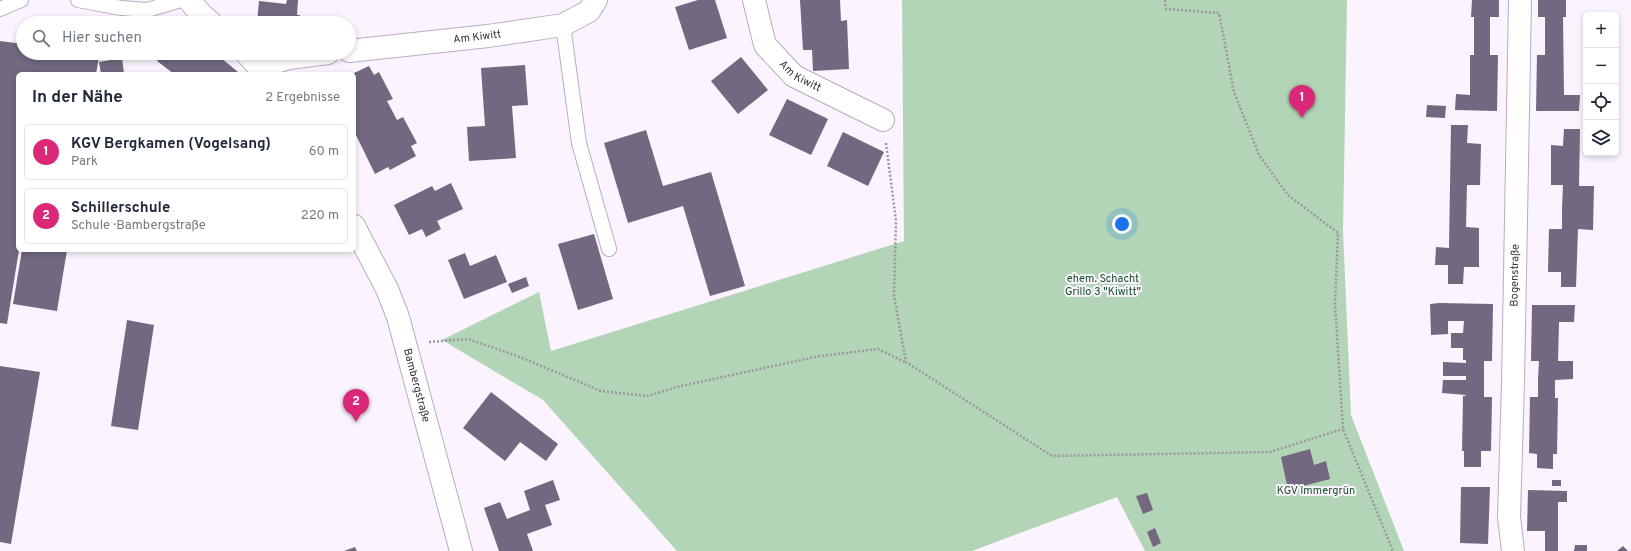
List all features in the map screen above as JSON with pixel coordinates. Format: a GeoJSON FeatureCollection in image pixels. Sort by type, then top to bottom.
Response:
{"type":"FeatureCollection","features":[{"type":"Feature","properties":{"kind":"street"},"geometry":{"type":"LineString","coordinates":[[189,0],[203,16]]}},
{"type":"Feature","properties":{"kind":"street","name":"Am Kiwitt"},"geometry":{"type":"LineString","coordinates":[[356,50],[488,36],[563,25],[588,10],[596,0]]}},
{"type":"Feature","properties":{"kind":"street","name":"Am Kiwitt"},"geometry":{"type":"LineString","coordinates":[[754,0],[765,45],[794,76],[883,120]]}},
{"type":"Feature","properties":{"kind":"street","name":"Bogenstraße"},"geometry":{"type":"LineString","coordinates":[[1513,551],[1509,517],[1520,0]]}},
{"type":"Feature","properties":{"kind":"street"},"geometry":{"type":"LineString","coordinates":[[257,65],[280,60]]}},
{"type":"Feature","properties":{"kind":"street","name":"Bambergstraße"},"geometry":{"type":"LineString","coordinates":[[356,230],[387,289],[398,317],[461,551]]}},
{"type":"Feature","properties":{"kind":"lane"},"geometry":{"type":"LineString","coordinates":[[0,9],[21,0]]}},
{"type":"Feature","properties":{"kind":"lane"},"geometry":{"type":"LineString","coordinates":[[78,0],[121,8],[148,10],[181,0]]}},
{"type":"Feature","properties":{"kind":"lane"},"geometry":{"type":"LineString","coordinates":[[563,25],[579,143],[608,249]]}},
{"type":"Feature","properties":{"kind":"path"},"geometry":{"type":"LineString","coordinates":[[1165,0],[1166,9],[1219,13],[1234,92],[1259,155],[1288,195],[1338,233],[1335,304],[1343,429],[1393,551]]}},
{"type":"Feature","properties":{"kind":"path"},"geometry":{"type":"LineString","coordinates":[[883,120],[896,221],[894,296],[906,362]]}},
{"type":"Feature","properties":{"kind":"path"},"geometry":{"type":"LineString","coordinates":[[406,343],[468,339],[520,357],[601,391],[647,396],[681,386],[815,357],[878,348],[906,362],[1052,456],[1270,452],[1343,429]]}},
{"type":"Feature","properties":{"kind":"green space","name":"ehem. Schacht Grillo 3 \"Kiwitt\""},"geometry":{"type":"Polygon","coordinates":[[[902,0],[1347,0],[1343,231],[1351,415],[1404,551],[1145,551],[1117,497],[972,551],[677,551],[543,400],[442,340],[539,292],[551,351],[904,241],[902,0]]]}},
{"type":"Feature","properties":{"kind":"building"},"geometry":{"type":"Polygon","coordinates":[[[287,0],[298,0],[297,15],[300,16],[258,16],[259,1],[286,4],[287,0]]]}},
{"type":"Feature","properties":{"kind":"building"},"geometry":{"type":"Polygon","coordinates":[[[698,0],[715,0],[727,38],[689,50],[675,7],[698,0]]]}},
{"type":"Feature","properties":{"kind":"building"},"geometry":{"type":"Polygon","coordinates":[[[800,0],[840,0],[841,21],[847,20],[849,69],[813,71],[812,50],[803,50],[800,0]]]}},
{"type":"Feature","properties":{"kind":"building"},"geometry":{"type":"Polygon","coordinates":[[[1472,0],[1499,0],[1499,17],[1490,17],[1490,55],[1498,55],[1497,111],[1455,110],[1456,94],[1470,95],[1470,55],[1474,55],[1474,17],[1471,17],[1472,0]]]}},
{"type":"Feature","properties":{"kind":"building"},"geometry":{"type":"Polygon","coordinates":[[[1538,0],[1566,0],[1566,17],[1563,17],[1564,95],[1580,95],[1579,111],[1536,111],[1537,55],[1545,55],[1545,17],[1538,17],[1538,0]]]}},
{"type":"Feature","properties":{"kind":"building"},"geometry":{"type":"Polygon","coordinates":[[[0,41],[16,43],[16,60],[98,60],[96,72],[16,72],[16,252],[19,252],[7,324],[0,323],[0,41]]]}},
{"type":"Feature","properties":{"kind":"building"},"geometry":{"type":"Polygon","coordinates":[[[741,57],[768,90],[738,114],[711,81],[741,57]]]}},
{"type":"Feature","properties":{"kind":"building"},"geometry":{"type":"Polygon","coordinates":[[[122,60],[124,72],[101,72],[99,62],[122,60]]]}},
{"type":"Feature","properties":{"kind":"building"},"geometry":{"type":"Polygon","coordinates":[[[223,60],[238,72],[171,72],[157,61],[223,60]]]}},
{"type":"Feature","properties":{"kind":"building"},"geometry":{"type":"Polygon","coordinates":[[[525,65],[528,105],[512,106],[516,158],[469,161],[467,127],[485,126],[481,68],[525,65]]]}},
{"type":"Feature","properties":{"kind":"building"},"geometry":{"type":"Polygon","coordinates":[[[369,66],[374,75],[379,72],[393,99],[387,101],[397,120],[403,117],[417,143],[411,146],[416,156],[390,170],[388,167],[375,174],[356,135],[356,72],[369,66]]]}},
{"type":"Feature","properties":{"kind":"building"},"geometry":{"type":"Polygon","coordinates":[[[787,99],[828,119],[811,155],[769,135],[787,99]]]}},
{"type":"Feature","properties":{"kind":"building"},"geometry":{"type":"Polygon","coordinates":[[[1427,105],[1446,106],[1445,118],[1426,117],[1427,105]]]}},
{"type":"Feature","properties":{"kind":"building"},"geometry":{"type":"Polygon","coordinates":[[[1451,125],[1468,125],[1467,143],[1481,144],[1480,185],[1467,185],[1466,227],[1479,228],[1479,267],[1464,267],[1463,284],[1448,284],[1448,265],[1435,265],[1436,247],[1449,248],[1451,125]]]}},
{"type":"Feature","properties":{"kind":"building"},"geometry":{"type":"Polygon","coordinates":[[[1564,129],[1580,129],[1579,186],[1594,186],[1593,230],[1578,229],[1576,287],[1561,287],[1561,272],[1548,272],[1549,229],[1562,229],[1563,185],[1551,185],[1551,145],[1563,146],[1564,129]]]}},
{"type":"Feature","properties":{"kind":"building"},"geometry":{"type":"Polygon","coordinates":[[[646,130],[663,186],[711,172],[745,286],[710,296],[683,206],[628,223],[604,143],[646,130]]]}},
{"type":"Feature","properties":{"kind":"building"},"geometry":{"type":"Polygon","coordinates":[[[843,132],[884,152],[868,186],[827,166],[843,132]]]}},
{"type":"Feature","properties":{"kind":"building"},"geometry":{"type":"Polygon","coordinates":[[[451,183],[463,209],[437,221],[441,229],[426,237],[422,229],[409,235],[394,205],[432,186],[435,191],[451,183]]]}},
{"type":"Feature","properties":{"kind":"building"},"geometry":{"type":"Polygon","coordinates":[[[594,234],[613,299],[578,310],[558,244],[594,234]]]}},
{"type":"Feature","properties":{"kind":"building"},"geometry":{"type":"Polygon","coordinates":[[[22,252],[67,252],[57,311],[13,304],[22,252]]]}},
{"type":"Feature","properties":{"kind":"building"},"geometry":{"type":"Polygon","coordinates":[[[465,253],[470,266],[496,255],[507,282],[464,299],[448,260],[465,253]]]}},
{"type":"Feature","properties":{"kind":"building"},"geometry":{"type":"Polygon","coordinates":[[[526,277],[529,286],[512,293],[508,284],[526,277]]]}},
{"type":"Feature","properties":{"kind":"building"},"geometry":{"type":"Polygon","coordinates":[[[1430,304],[1493,304],[1492,361],[1484,361],[1484,397],[1492,397],[1491,451],[1481,451],[1481,467],[1464,467],[1464,451],[1462,451],[1463,396],[1466,395],[1442,393],[1443,380],[1466,380],[1466,376],[1443,376],[1443,362],[1466,363],[1466,360],[1463,360],[1463,348],[1451,348],[1451,333],[1463,333],[1464,321],[1448,321],[1448,334],[1431,335],[1430,304]]]}},
{"type":"Feature","properties":{"kind":"building"},"geometry":{"type":"Polygon","coordinates":[[[1532,305],[1575,305],[1574,322],[1559,322],[1558,361],[1573,361],[1573,379],[1555,380],[1555,398],[1558,398],[1557,454],[1553,454],[1553,469],[1537,468],[1537,454],[1529,453],[1530,397],[1538,397],[1539,361],[1531,361],[1532,305]]]}},
{"type":"Feature","properties":{"kind":"building"},"geometry":{"type":"Polygon","coordinates":[[[127,320],[154,325],[138,430],[111,426],[127,320]]]}},
{"type":"Feature","properties":{"kind":"building"},"geometry":{"type":"Polygon","coordinates":[[[0,366],[40,372],[11,544],[0,542],[0,366]]]}},
{"type":"Feature","properties":{"kind":"building"},"geometry":{"type":"Polygon","coordinates":[[[491,392],[558,444],[546,461],[520,442],[505,461],[463,428],[491,392]]]}},
{"type":"Feature","properties":{"kind":"building"},"geometry":{"type":"Polygon","coordinates":[[[1310,449],[1314,465],[1326,461],[1330,479],[1288,490],[1281,457],[1310,449]]]}},
{"type":"Feature","properties":{"kind":"building"},"geometry":{"type":"Polygon","coordinates":[[[553,480],[560,500],[545,505],[552,525],[527,534],[533,551],[499,551],[484,508],[500,502],[507,519],[530,510],[524,491],[553,480]]]}},
{"type":"Feature","properties":{"kind":"building"},"geometry":{"type":"Polygon","coordinates":[[[1552,480],[1561,480],[1561,486],[1552,486],[1552,480]]]}},
{"type":"Feature","properties":{"kind":"building"},"geometry":{"type":"Polygon","coordinates":[[[1461,487],[1490,487],[1488,544],[1460,543],[1461,487]]]}},
{"type":"Feature","properties":{"kind":"building"},"geometry":{"type":"Polygon","coordinates":[[[1528,490],[1567,491],[1567,502],[1558,502],[1558,551],[1545,551],[1545,531],[1527,531],[1528,490]]]}},
{"type":"Feature","properties":{"kind":"building"},"geometry":{"type":"Polygon","coordinates":[[[1147,493],[1153,510],[1143,514],[1136,496],[1147,493]]]}},
{"type":"Feature","properties":{"kind":"building"},"geometry":{"type":"Polygon","coordinates":[[[1155,528],[1161,543],[1153,547],[1147,532],[1155,528]]]}},
{"type":"Feature","properties":{"kind":"building"},"geometry":{"type":"Polygon","coordinates":[[[1575,545],[1587,545],[1587,551],[1574,551],[1575,545]]]}},
{"type":"Feature","properties":{"kind":"building"},"geometry":{"type":"Polygon","coordinates":[[[1623,546],[1628,551],[1617,551],[1623,546]]]}},
{"type":"Feature","properties":{"kind":"building"},"geometry":{"type":"Polygon","coordinates":[[[355,547],[357,551],[344,551],[355,547]]]}},
{"type":"Feature","properties":{"kind":"place","name":"KGV Bergkamen (Vogelsang)"},"geometry":{"type":"Point","coordinates":[1302,118]}},
{"type":"Feature","properties":{"kind":"place","name":"Schillerschule"},"geometry":{"type":"Point","coordinates":[356,422]}},
{"type":"Feature","properties":{"kind":"park label","name":"KGV Immergrün"},"geometry":{"type":"Point","coordinates":[1316,491]}}]}
